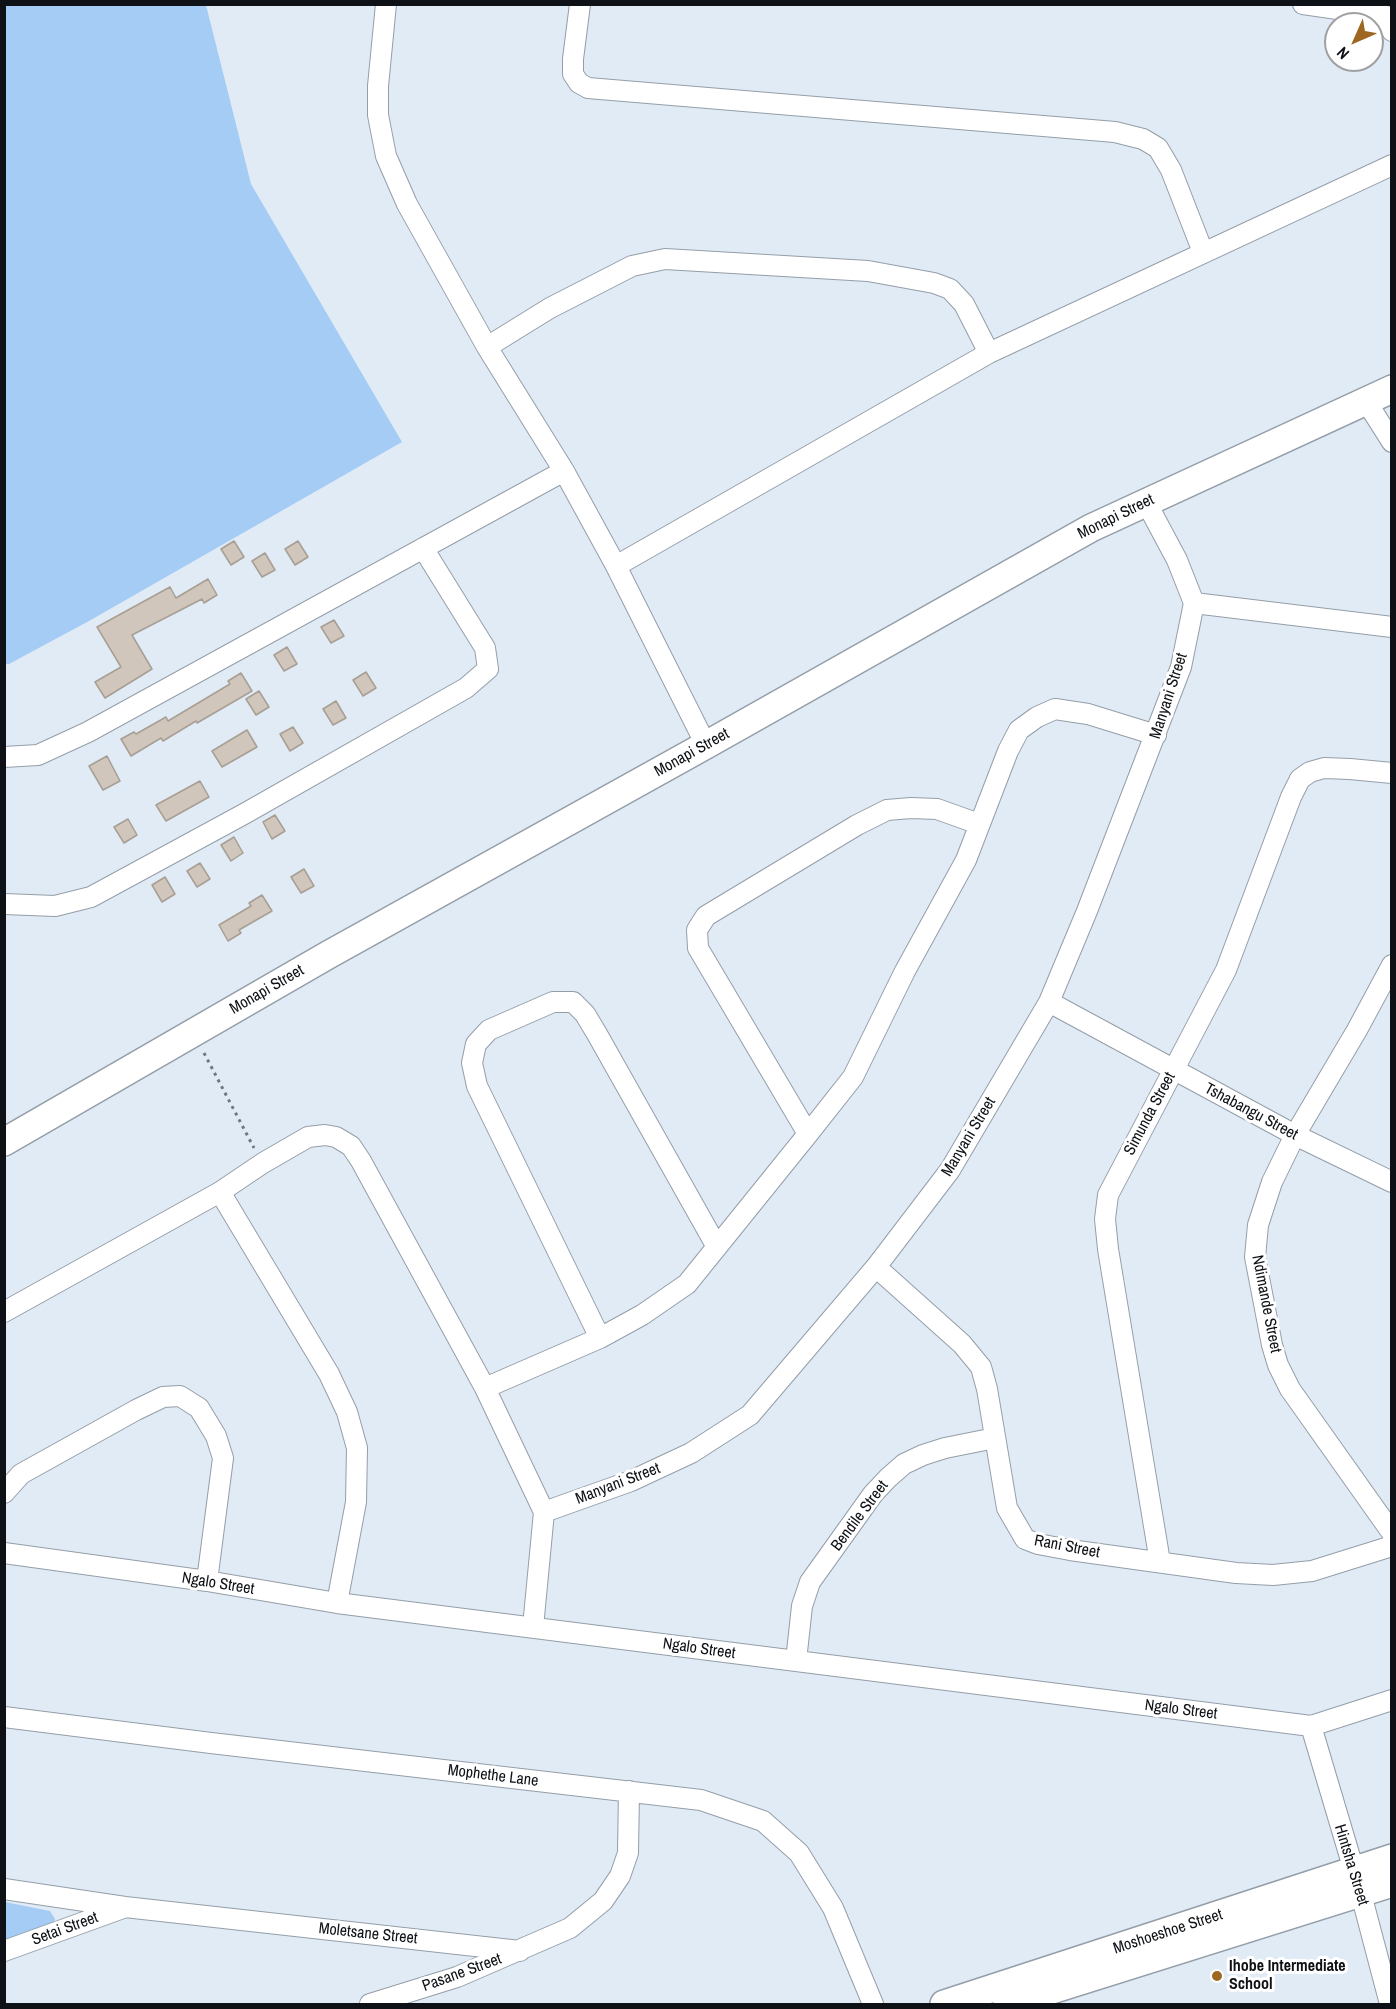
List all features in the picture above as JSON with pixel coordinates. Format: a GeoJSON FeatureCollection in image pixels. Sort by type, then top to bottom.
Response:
{"type":"FeatureCollection","features":[{"type":"Feature","properties":{"kind":"street"},"geometry":{"type":"LineString","coordinates":[[386,4],[378,87],[378,115],[386,156],[407,204],[487,347],[564,471],[616,566],[706,745]]}},
{"type":"Feature","properties":{"kind":"street"},"geometry":{"type":"LineString","coordinates":[[580,4],[573,74],[579,83],[588,88],[1115,132],[1143,139],[1158,148],[1171,170],[1203,252]]}},
{"type":"Feature","properties":{"kind":"street"},"geometry":{"type":"LineString","coordinates":[[1303,4],[1390,18]]}},
{"type":"Feature","properties":{"kind":"street"},"geometry":{"type":"LineString","coordinates":[[616,566],[989,353],[1392,165]]}},
{"type":"Feature","properties":{"kind":"street"},"geometry":{"type":"LineString","coordinates":[[487,347],[550,308],[632,266],[665,259],[868,271],[934,283],[950,289],[964,304],[989,353]]}},
{"type":"Feature","properties":{"kind":"street","name":"Monapi Street"},"geometry":{"type":"LineString","coordinates":[[4,1142],[339,949],[1091,528],[1392,389]]}},
{"type":"Feature","properties":{"kind":"street"},"geometry":{"type":"LineString","coordinates":[[1366,400],[1392,442]]}},
{"type":"Feature","properties":{"kind":"street"},"geometry":{"type":"LineString","coordinates":[[4,757],[38,755],[88,732],[564,471]]}},
{"type":"Feature","properties":{"kind":"street"},"geometry":{"type":"LineString","coordinates":[[1146,502],[1177,560],[1194,603],[1392,627]]}},
{"type":"Feature","properties":{"kind":"street"},"geometry":{"type":"LineString","coordinates":[[4,904],[55,906],[91,897],[244,814],[466,688],[488,669],[485,648],[423,548]]}},
{"type":"Feature","properties":{"kind":"street","name":"Manyani Street"},"geometry":{"type":"LineString","coordinates":[[544,1512],[631,1481],[692,1453],[750,1415],[876,1267],[950,1170],[1049,1002],[1182,667],[1194,603]]}},
{"type":"Feature","properties":{"kind":"street"},"geometry":{"type":"LineString","coordinates":[[485,1388],[600,1338],[642,1316],[687,1284],[853,1077],[905,971],[966,860],[1008,751],[1019,730],[1037,717],[1055,709],[1088,714],[1156,735]]}},
{"type":"Feature","properties":{"kind":"street","name":"Simunda Street"},"geometry":{"type":"LineString","coordinates":[[1160,1562],[1110,1260],[1105,1219],[1108,1195],[1226,970],[1290,796],[1300,779],[1310,772],[1324,768],[1350,768],[1392,773]]}},
{"type":"Feature","properties":{"kind":"street"},"geometry":{"type":"LineString","coordinates":[[808,1134],[698,948],[697,930],[706,916],[857,825],[887,810],[911,807],[937,809],[980,824]]}},
{"type":"Feature","properties":{"kind":"street","name":"Ndimande Street"},"geometry":{"type":"LineString","coordinates":[[1392,965],[1357,1030],[1294,1135],[1272,1182],[1258,1225],[1255,1257],[1278,1365],[1290,1389],[1392,1533]]}},
{"type":"Feature","properties":{"kind":"street"},"geometry":{"type":"LineString","coordinates":[[600,1338],[477,1086],[472,1063],[476,1044],[489,1030],[553,1002],[573,1002],[585,1014],[597,1034],[717,1247]]}},
{"type":"Feature","properties":{"kind":"street","name":"Tshabangu Street"},"geometry":{"type":"LineString","coordinates":[[1049,1002],[1294,1135],[1392,1182]]}},
{"type":"Feature","properties":{"kind":"street"},"geometry":{"type":"LineString","coordinates":[[4,1312],[220,1192],[263,1163],[308,1137],[325,1135],[336,1137],[351,1146],[362,1161],[485,1388],[544,1512],[533,1627]]}},
{"type":"Feature","properties":{"kind":"street"},"geometry":{"type":"LineString","coordinates":[[220,1192],[329,1374],[347,1412],[357,1448],[356,1502],[338,1603]]}},
{"type":"Feature","properties":{"kind":"street","name":"Rani Street"},"geometry":{"type":"LineString","coordinates":[[876,1267],[962,1344],[981,1367],[987,1389],[1007,1508],[1026,1539],[1038,1545],[1070,1550],[1273,1575],[1312,1571],[1392,1546]]}},
{"type":"Feature","properties":{"kind":"street"},"geometry":{"type":"LineString","coordinates":[[4,1493],[21,1474],[136,1410],[163,1397],[180,1396],[199,1408],[216,1436],[223,1458],[207,1581]]}},
{"type":"Feature","properties":{"kind":"street","name":"Bendile Street"},"geometry":{"type":"LineString","coordinates":[[796,1661],[802,1606],[810,1582],[873,1494],[904,1464],[923,1455],[995,1438]]}},
{"type":"Feature","properties":{"kind":"street","name":"Ngalo Street"},"geometry":{"type":"LineString","coordinates":[[4,1553],[207,1581],[338,1603],[1311,1726],[1392,1700]]}},
{"type":"Feature","properties":{"kind":"street","name":"Mophethe Lane"},"geometry":{"type":"LineString","coordinates":[[4,1717],[701,1800],[763,1821],[799,1853],[833,1908],[873,2004]]}},
{"type":"Feature","properties":{"kind":"street","name":"Hintsha Street"},"geometry":{"type":"LineString","coordinates":[[1311,1726],[1390,2004]]}},
{"type":"Feature","properties":{"kind":"street"},"geometry":{"type":"LineString","coordinates":[[520,1951],[570,1928],[603,1901],[620,1876],[628,1853],[629,1791]]}},
{"type":"Feature","properties":{"kind":"street","name":"Moshoeshoe Street"},"geometry":{"type":"LineString","coordinates":[[1007,2004],[1357,1883],[1392,1858]]}},
{"type":"Feature","properties":{"kind":"street","name":"Moshoeshoe Street"},"geometry":{"type":"LineString","coordinates":[[944,2004],[1357,1883],[1392,1883]]}},
{"type":"Feature","properties":{"kind":"street","name":"Moletsane Street"},"geometry":{"type":"LineString","coordinates":[[4,1888],[125,1907],[520,1951]]}},
{"type":"Feature","properties":{"kind":"street","name":"Setai Street"},"geometry":{"type":"LineString","coordinates":[[4,1951],[125,1907]]}},
{"type":"Feature","properties":{"kind":"street","name":"Pasane Street"},"geometry":{"type":"LineString","coordinates":[[370,2004],[457,1977],[520,1951]]}},
{"type":"Feature","properties":{"kind":"path"},"geometry":{"type":"LineString","coordinates":[[193,1033],[263,1163]]}},
{"type":"Feature","properties":{"kind":"shaded area"},"geometry":{"type":"Polygon","coordinates":[[[5,4],[206,5],[251,184],[402,442],[89,621],[9,664],[4,664],[5,4]]]}},
{"type":"Feature","properties":{"kind":"shaded area"},"geometry":{"type":"Polygon","coordinates":[[[5,1902],[50,1911],[55,1919],[54,1923],[5,1944],[5,1902]]]}},
{"type":"Feature","properties":{"kind":"building"},"geometry":{"type":"Polygon","coordinates":[[[234,541],[244,557],[231,565],[221,549],[234,541]]]}},
{"type":"Feature","properties":{"kind":"building"},"geometry":{"type":"Polygon","coordinates":[[[298,541],[308,557],[295,565],[285,549],[298,541]]]}},
{"type":"Feature","properties":{"kind":"building"},"geometry":{"type":"Polygon","coordinates":[[[265,553],[275,570],[262,577],[252,561],[265,553]]]}},
{"type":"Feature","properties":{"kind":"building"},"geometry":{"type":"Polygon","coordinates":[[[208,579],[217,595],[204,603],[202,599],[132,635],[152,669],[105,698],[95,682],[121,667],[97,627],[170,587],[176,598],[208,579]]]}},
{"type":"Feature","properties":{"kind":"building"},"geometry":{"type":"Polygon","coordinates":[[[334,620],[344,636],[331,643],[321,627],[334,620]]]}},
{"type":"Feature","properties":{"kind":"building"},"geometry":{"type":"Polygon","coordinates":[[[287,647],[297,664],[284,671],[274,655],[287,647]]]}},
{"type":"Feature","properties":{"kind":"building"},"geometry":{"type":"Polygon","coordinates":[[[366,672],[376,688],[363,696],[353,680],[366,672]]]}},
{"type":"Feature","properties":{"kind":"building"},"geometry":{"type":"Polygon","coordinates":[[[241,673],[252,691],[197,723],[196,721],[163,741],[161,738],[131,756],[121,739],[134,732],[136,734],[166,717],[168,721],[230,684],[228,681],[241,673]]]}},
{"type":"Feature","properties":{"kind":"building"},"geometry":{"type":"Polygon","coordinates":[[[259,691],[269,707],[256,715],[246,699],[259,691]]]}},
{"type":"Feature","properties":{"kind":"building"},"geometry":{"type":"Polygon","coordinates":[[[336,701],[346,718],[333,725],[323,709],[336,701]]]}},
{"type":"Feature","properties":{"kind":"building"},"geometry":{"type":"Polygon","coordinates":[[[293,727],[303,743],[290,751],[280,734],[293,727]]]}},
{"type":"Feature","properties":{"kind":"building"},"geometry":{"type":"Polygon","coordinates":[[[247,730],[257,747],[222,767],[212,751],[247,730]]]}},
{"type":"Feature","properties":{"kind":"building"},"geometry":{"type":"Polygon","coordinates":[[[107,756],[120,781],[103,790],[89,766],[107,756]]]}},
{"type":"Feature","properties":{"kind":"building"},"geometry":{"type":"Polygon","coordinates":[[[200,781],[209,797],[166,821],[156,805],[200,781]]]}},
{"type":"Feature","properties":{"kind":"building"},"geometry":{"type":"Polygon","coordinates":[[[275,815],[285,831],[272,839],[263,822],[275,815]]]}},
{"type":"Feature","properties":{"kind":"building"},"geometry":{"type":"Polygon","coordinates":[[[128,819],[137,835],[124,843],[114,827],[128,819]]]}},
{"type":"Feature","properties":{"kind":"building"},"geometry":{"type":"Polygon","coordinates":[[[234,837],[243,853],[231,861],[221,845],[234,837]]]}},
{"type":"Feature","properties":{"kind":"building"},"geometry":{"type":"Polygon","coordinates":[[[200,863],[210,879],[197,887],[187,871],[200,863]]]}},
{"type":"Feature","properties":{"kind":"building"},"geometry":{"type":"Polygon","coordinates":[[[304,869],[314,886],[301,893],[291,877],[304,869]]]}},
{"type":"Feature","properties":{"kind":"building"},"geometry":{"type":"Polygon","coordinates":[[[165,877],[175,894],[162,902],[152,885],[165,877]]]}},
{"type":"Feature","properties":{"kind":"building"},"geometry":{"type":"Polygon","coordinates":[[[262,895],[272,911],[239,930],[241,933],[228,941],[219,925],[251,906],[249,903],[262,895]]]}},
{"type":"Feature","properties":{"kind":"place","name":"Ihobe Intermediate School"},"geometry":{"type":"Point","coordinates":[1217,1976]}}]}
